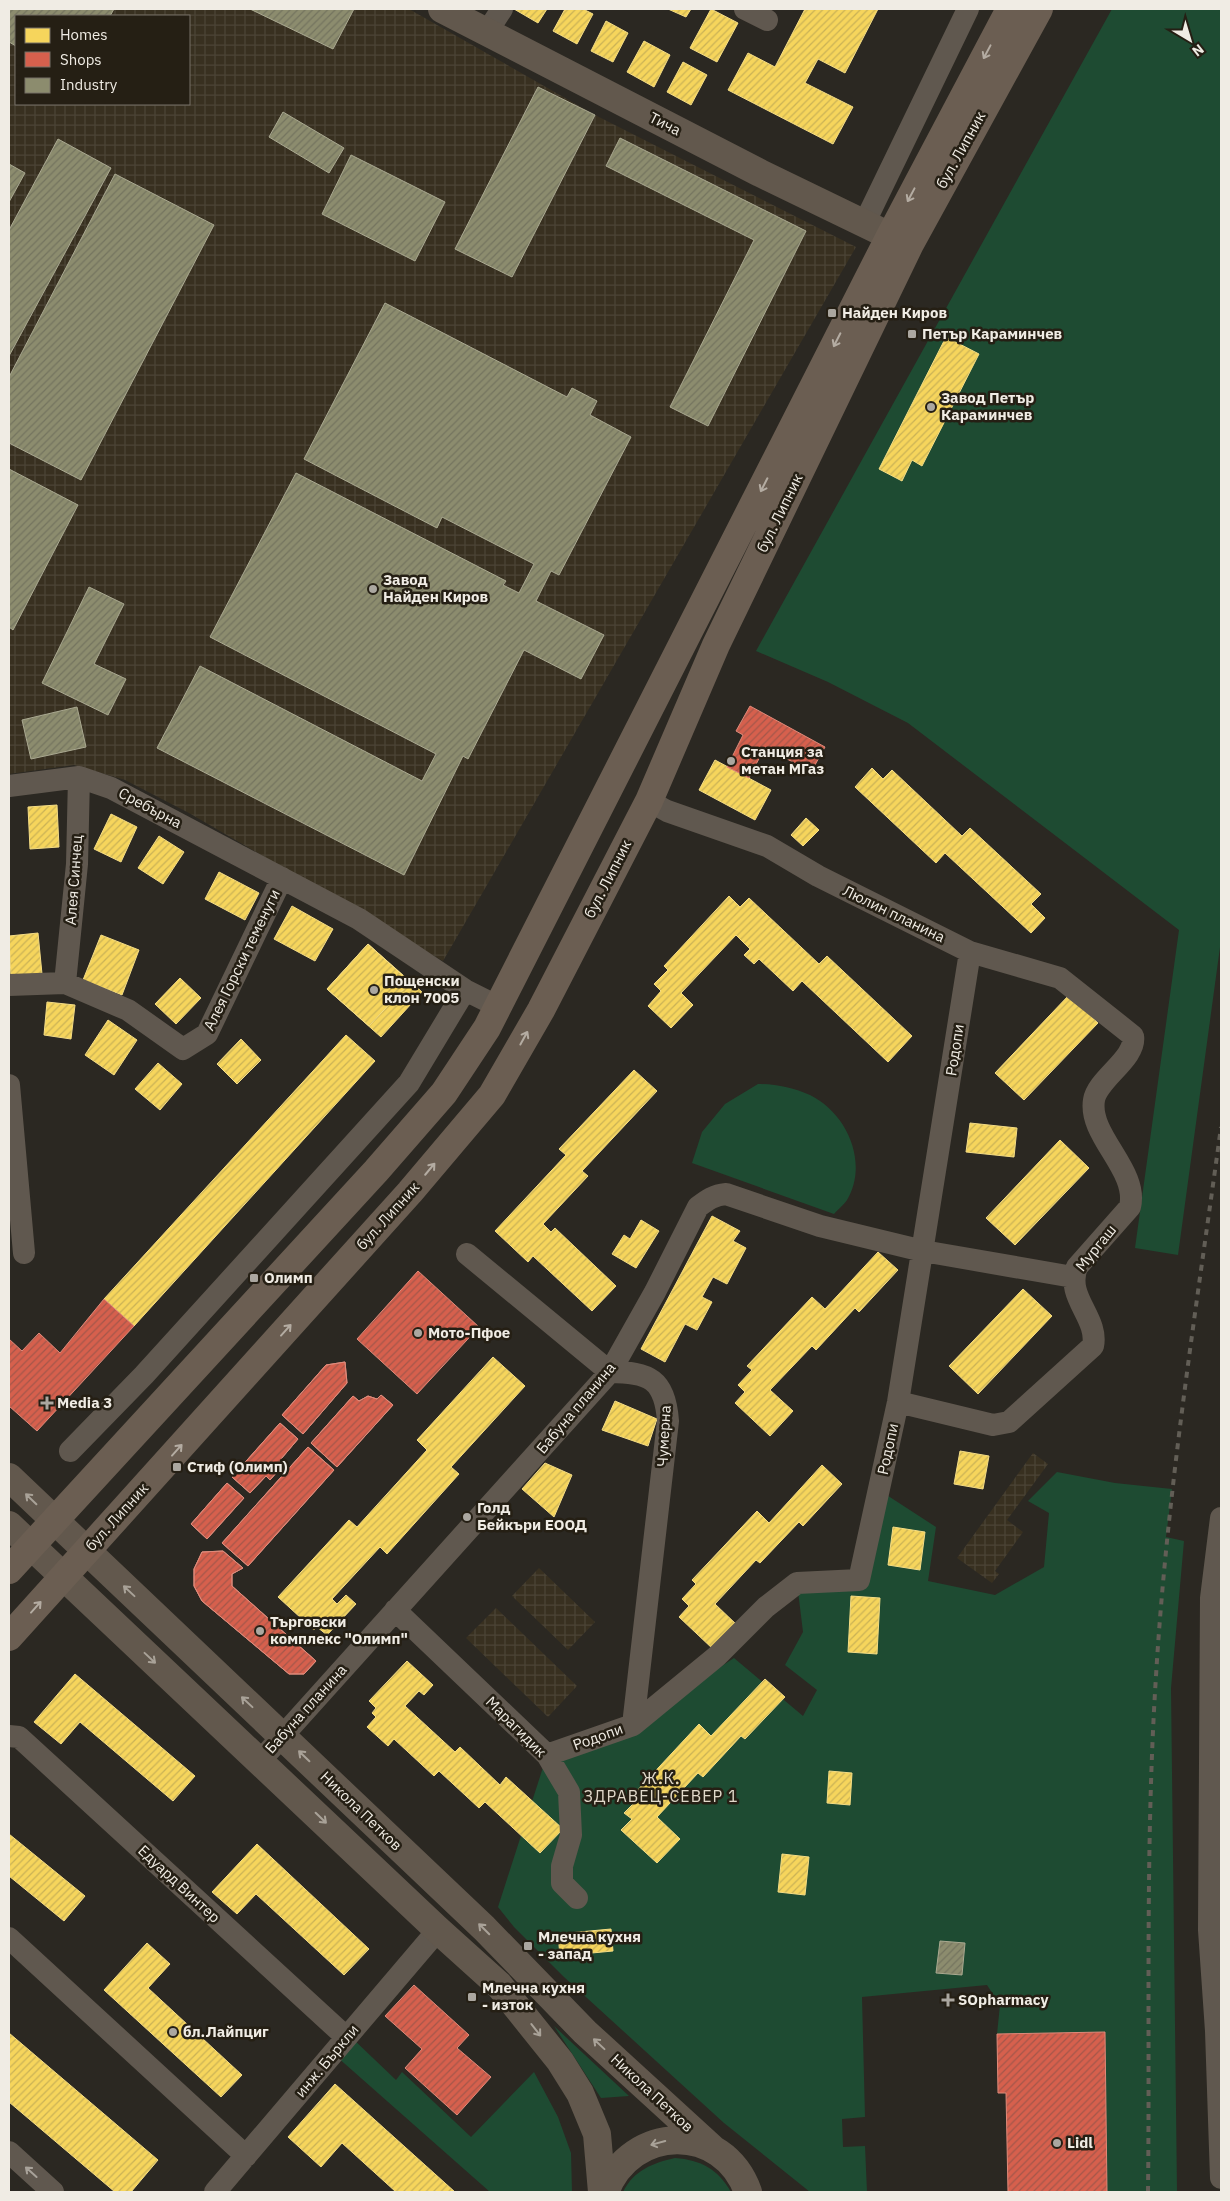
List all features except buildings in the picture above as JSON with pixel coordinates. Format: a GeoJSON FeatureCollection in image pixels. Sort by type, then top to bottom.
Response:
{"type":"FeatureCollection","features":[{"type":"Feature","properties":{"kind":"main road","name":"Тича"},"geometry":{"type":"LineString","coordinates":[[442,9],[760,173],[890,236]]}},
{"type":"Feature","properties":{"kind":"main road","name":"бул. Липник"},"geometry":{"type":"LineString","coordinates":[[9,1570],[376,1171],[438,1100],[499,1007],[890,236],[1010,9]]}},
{"type":"Feature","properties":{"kind":"main road","name":"бул. Липник"},"geometry":{"type":"LineString","coordinates":[[9,1637],[410,1192],[492,1095],[541,1010],[649,801],[716,645],[910,244],[1039,9]]}},
{"type":"Feature","properties":{"kind":"main road","name":"Никола Петков"},"geometry":{"type":"LineString","coordinates":[[9,1477],[484,1928],[585,2032],[762,2192]]}},
{"type":"Feature","properties":{"kind":"main road"},"geometry":{"type":"LineString","coordinates":[[9,1525],[438,1930],[499,1985],[560,2061],[580,2092],[597,2134],[604,2192]]}},
{"type":"Feature","properties":{"kind":"main road"},"geometry":{"type":"LineString","coordinates":[[604,2192],[622,2163],[638,2150],[657,2142],[677,2140],[698,2143],[712,2148]]}},
{"type":"Feature","properties":{"kind":"main road"},"geometry":{"type":"LineString","coordinates":[[736,2168],[748,2192]]}},
{"type":"Feature","properties":{"kind":"street"},"geometry":{"type":"LineString","coordinates":[[488,32],[502,9]]}},
{"type":"Feature","properties":{"kind":"street"},"geometry":{"type":"LineString","coordinates":[[745,9],[767,20]]}},
{"type":"Feature","properties":{"kind":"street"},"geometry":{"type":"LineString","coordinates":[[864,224],[968,9]]}},
{"type":"Feature","properties":{"kind":"street","name":"Сребърна"},"geometry":{"type":"LineString","coordinates":[[9,786],[79,777],[110,788],[359,919],[464,990],[499,1007]]}},
{"type":"Feature","properties":{"kind":"street","name":"Алея Синчец"},"geometry":{"type":"LineString","coordinates":[[65,983],[77,864],[79,777]]}},
{"type":"Feature","properties":{"kind":"street","name":"Люлин планина"},"geometry":{"type":"LineString","coordinates":[[649,801],[667,811],[767,846],[818,876],[970,952],[1060,978],[1133,1036]]}},
{"type":"Feature","properties":{"kind":"street","name":"Алея Горски теменуги"},"geometry":{"type":"LineString","coordinates":[[9,986],[65,983],[128,1010],[183,1048],[207,1034],[282,878]]}},
{"type":"Feature","properties":{"kind":"street","name":"Родопи"},"geometry":{"type":"LineString","coordinates":[[547,1755],[632,1725],[717,1656],[766,1607],[796,1583],[860,1580],[898,1402],[970,952]]}},
{"type":"Feature","properties":{"kind":"street"},"geometry":{"type":"LineString","coordinates":[[70,1451],[144,1375],[409,1083],[464,990]]}},
{"type":"Feature","properties":{"kind":"street","name":"Мургаш"},"geometry":{"type":"LineString","coordinates":[[898,1402],[993,1425],[1009,1422],[1093,1346],[1093,1333],[1075,1289],[1073,1277],[1077,1266],[1130,1207],[1133,1196],[1128,1181],[1094,1115],[1094,1096],[1133,1046],[1133,1036]]}},
{"type":"Feature","properties":{"kind":"street"},"geometry":{"type":"LineString","coordinates":[[9,1085],[24,1253]]}},
{"type":"Feature","properties":{"kind":"street","name":"Бабуна планина"},"geometry":{"type":"LineString","coordinates":[[260,1761],[610,1372],[655,1292],[698,1208],[717,1194],[726,1194],[820,1226],[923,1251]]}},
{"type":"Feature","properties":{"kind":"street"},"geometry":{"type":"LineString","coordinates":[[923,1251],[1073,1277]]}},
{"type":"Feature","properties":{"kind":"street"},"geometry":{"type":"LineString","coordinates":[[467,1254],[610,1372]]}},
{"type":"Feature","properties":{"kind":"street","name":"Чумерна"},"geometry":{"type":"LineString","coordinates":[[610,1372],[635,1372],[656,1384],[666,1399],[668,1421],[632,1725]]}},
{"type":"Feature","properties":{"kind":"street"},"geometry":{"type":"LineString","coordinates":[[1221,1518],[1211,1598],[1209,1930],[1219,2032],[1221,2178]]}},
{"type":"Feature","properties":{"kind":"street","name":"Марагидик"},"geometry":{"type":"LineString","coordinates":[[395,1610],[547,1755],[569,1792],[571,1835],[562,1866],[562,1883],[577,1898]]}},
{"type":"Feature","properties":{"kind":"street","name":"Едуард Винтер"},"geometry":{"type":"LineString","coordinates":[[9,1736],[19,1737],[346,2037]]}},
{"type":"Feature","properties":{"kind":"street","name":"инж. Бъркли"},"geometry":{"type":"LineString","coordinates":[[215,2192],[438,1930]]}},
{"type":"Feature","properties":{"kind":"street"},"geometry":{"type":"LineString","coordinates":[[9,1938],[246,2156]]}},
{"type":"Feature","properties":{"kind":"street"},"geometry":{"type":"LineString","coordinates":[[9,2152],[53,2192]]}},
{"type":"Feature","properties":{"kind":"shaded area"},"geometry":{"type":"Polygon","coordinates":[[[9,9],[409,9],[595,115],[856,247],[443,961],[189,813],[125,780],[74,765],[9,774],[9,9]]]}},
{"type":"Feature","properties":{"kind":"shaded area"},"geometry":{"type":"Polygon","coordinates":[[[1033,1453],[1048,1464],[1007,1520],[1023,1532],[995,1571],[999,1574],[992,1583],[957,1558],[1033,1453]]]}},
{"type":"Feature","properties":{"kind":"shaded area"},"geometry":{"type":"Polygon","coordinates":[[[539,1568],[595,1622],[568,1650],[512,1596],[539,1568]]]}},
{"type":"Feature","properties":{"kind":"shaded area"},"geometry":{"type":"Polygon","coordinates":[[[496,1608],[577,1686],[548,1717],[466,1638],[496,1608]]]}},
{"type":"Feature","properties":{"kind":"green space"},"geometry":{"type":"Polygon","coordinates":[[[1112,9],[1221,9],[1221,940],[1178,1255],[1135,1248],[1179,930],[908,723],[828,682],[756,651],[1112,9]]]}},
{"type":"Feature","properties":{"kind":"green space"},"geometry":{"type":"Polygon","coordinates":[[[758,1084],[785,1087],[810,1095],[823,1103],[844,1126],[851,1140],[855,1155],[856,1171],[853,1186],[847,1200],[834,1214],[692,1163],[702,1132],[725,1104],[758,1084]]]}},
{"type":"Feature","properties":{"kind":"green space"},"geometry":{"type":"Polygon","coordinates":[[[1057,1472],[1115,1483],[1172,1489],[1166,1537],[1184,1541],[1171,1688],[1177,2192],[1107,2192],[1105,2032],[997,2034],[1000,2005],[987,1985],[862,1997],[865,2117],[842,2119],[843,2147],[865,2146],[867,2192],[810,2192],[724,2123],[564,1977],[514,1927],[498,1907],[547,1755],[632,1725],[734,1658],[803,1716],[817,1690],[785,1665],[803,1632],[797,1583],[859,1580],[879,1490],[936,1527],[928,1581],[995,1595],[1044,1567],[1049,1513],[1028,1501],[1057,1472]]]}},
{"type":"Feature","properties":{"kind":"green space"},"geometry":{"type":"Polygon","coordinates":[[[554,2026],[629,2096],[601,2098],[554,2026]]]}},
{"type":"Feature","properties":{"kind":"green space"},"geometry":{"type":"Polygon","coordinates":[[[352,2038],[396,2080],[402,2072],[471,2137],[534,2072],[558,2117],[571,2153],[572,2192],[490,2192],[336,2056],[352,2038]]]}},
{"type":"Feature","properties":{"kind":"green space"},"geometry":{"type":"Polygon","coordinates":[[[675,2158],[693,2161],[708,2167],[720,2177],[731,2192],[623,2192],[627,2184],[638,2173],[659,2162],[675,2158]]]}},
{"type":"Feature","properties":{"kind":"railway"},"geometry":{"type":"LineString","coordinates":[[1148,2192],[1150,1805],[1156,1676],[1167,1538],[1175,1470],[1221,1127]]}},
{"type":"Feature","properties":{"kind":"place","name":"Найден Киров"},"geometry":{"type":"Point","coordinates":[832,313]}},
{"type":"Feature","properties":{"kind":"place","name":"Петър Караминчев"},"geometry":{"type":"Point","coordinates":[912,334]}},
{"type":"Feature","properties":{"kind":"place","name":"Завод Петър Караминчев"},"geometry":{"type":"Point","coordinates":[931,407]}},
{"type":"Feature","properties":{"kind":"place","name":"Завод Найден Киров"},"geometry":{"type":"Point","coordinates":[373,589]}},
{"type":"Feature","properties":{"kind":"place","name":"Станция за метан МГаз"},"geometry":{"type":"Point","coordinates":[731,761]}},
{"type":"Feature","properties":{"kind":"place","name":"Пощенски клон 7005"},"geometry":{"type":"Point","coordinates":[374,990]}},
{"type":"Feature","properties":{"kind":"place","name":"Олимп"},"geometry":{"type":"Point","coordinates":[254,1278]}},
{"type":"Feature","properties":{"kind":"place","name":"Мото-Пфое"},"geometry":{"type":"Point","coordinates":[418,1333]}},
{"type":"Feature","properties":{"kind":"place","name":"Media 3"},"geometry":{"type":"Point","coordinates":[47,1403]}},
{"type":"Feature","properties":{"kind":"place","name":"Стиф (Олимп)"},"geometry":{"type":"Point","coordinates":[177,1467]}},
{"type":"Feature","properties":{"kind":"place","name":"Голд Бейкъри ЕООД"},"geometry":{"type":"Point","coordinates":[467,1517]}},
{"type":"Feature","properties":{"kind":"place","name":"Търговски комплекс \"Олимп\""},"geometry":{"type":"Point","coordinates":[260,1631]}},
{"type":"Feature","properties":{"kind":"place","name":"Млечна кухня - запад"},"geometry":{"type":"Point","coordinates":[528,1946]}},
{"type":"Feature","properties":{"kind":"place","name":"Млечна кухня - изток"},"geometry":{"type":"Point","coordinates":[472,1997]}},
{"type":"Feature","properties":{"kind":"place","name":"SOpharmacy"},"geometry":{"type":"Point","coordinates":[948,2000]}},
{"type":"Feature","properties":{"kind":"place","name":"бл.Лайпциг"},"geometry":{"type":"Point","coordinates":[173,2032]}},
{"type":"Feature","properties":{"kind":"place","name":"Lidl"},"geometry":{"type":"Point","coordinates":[1057,2143]}},
{"type":"Feature","properties":{"kind":"district","name":"Ж.К. ЗДРАВЕЦ-СЕВЕР 1"},"geometry":{"type":"Point","coordinates":[661,1787]}}]}
